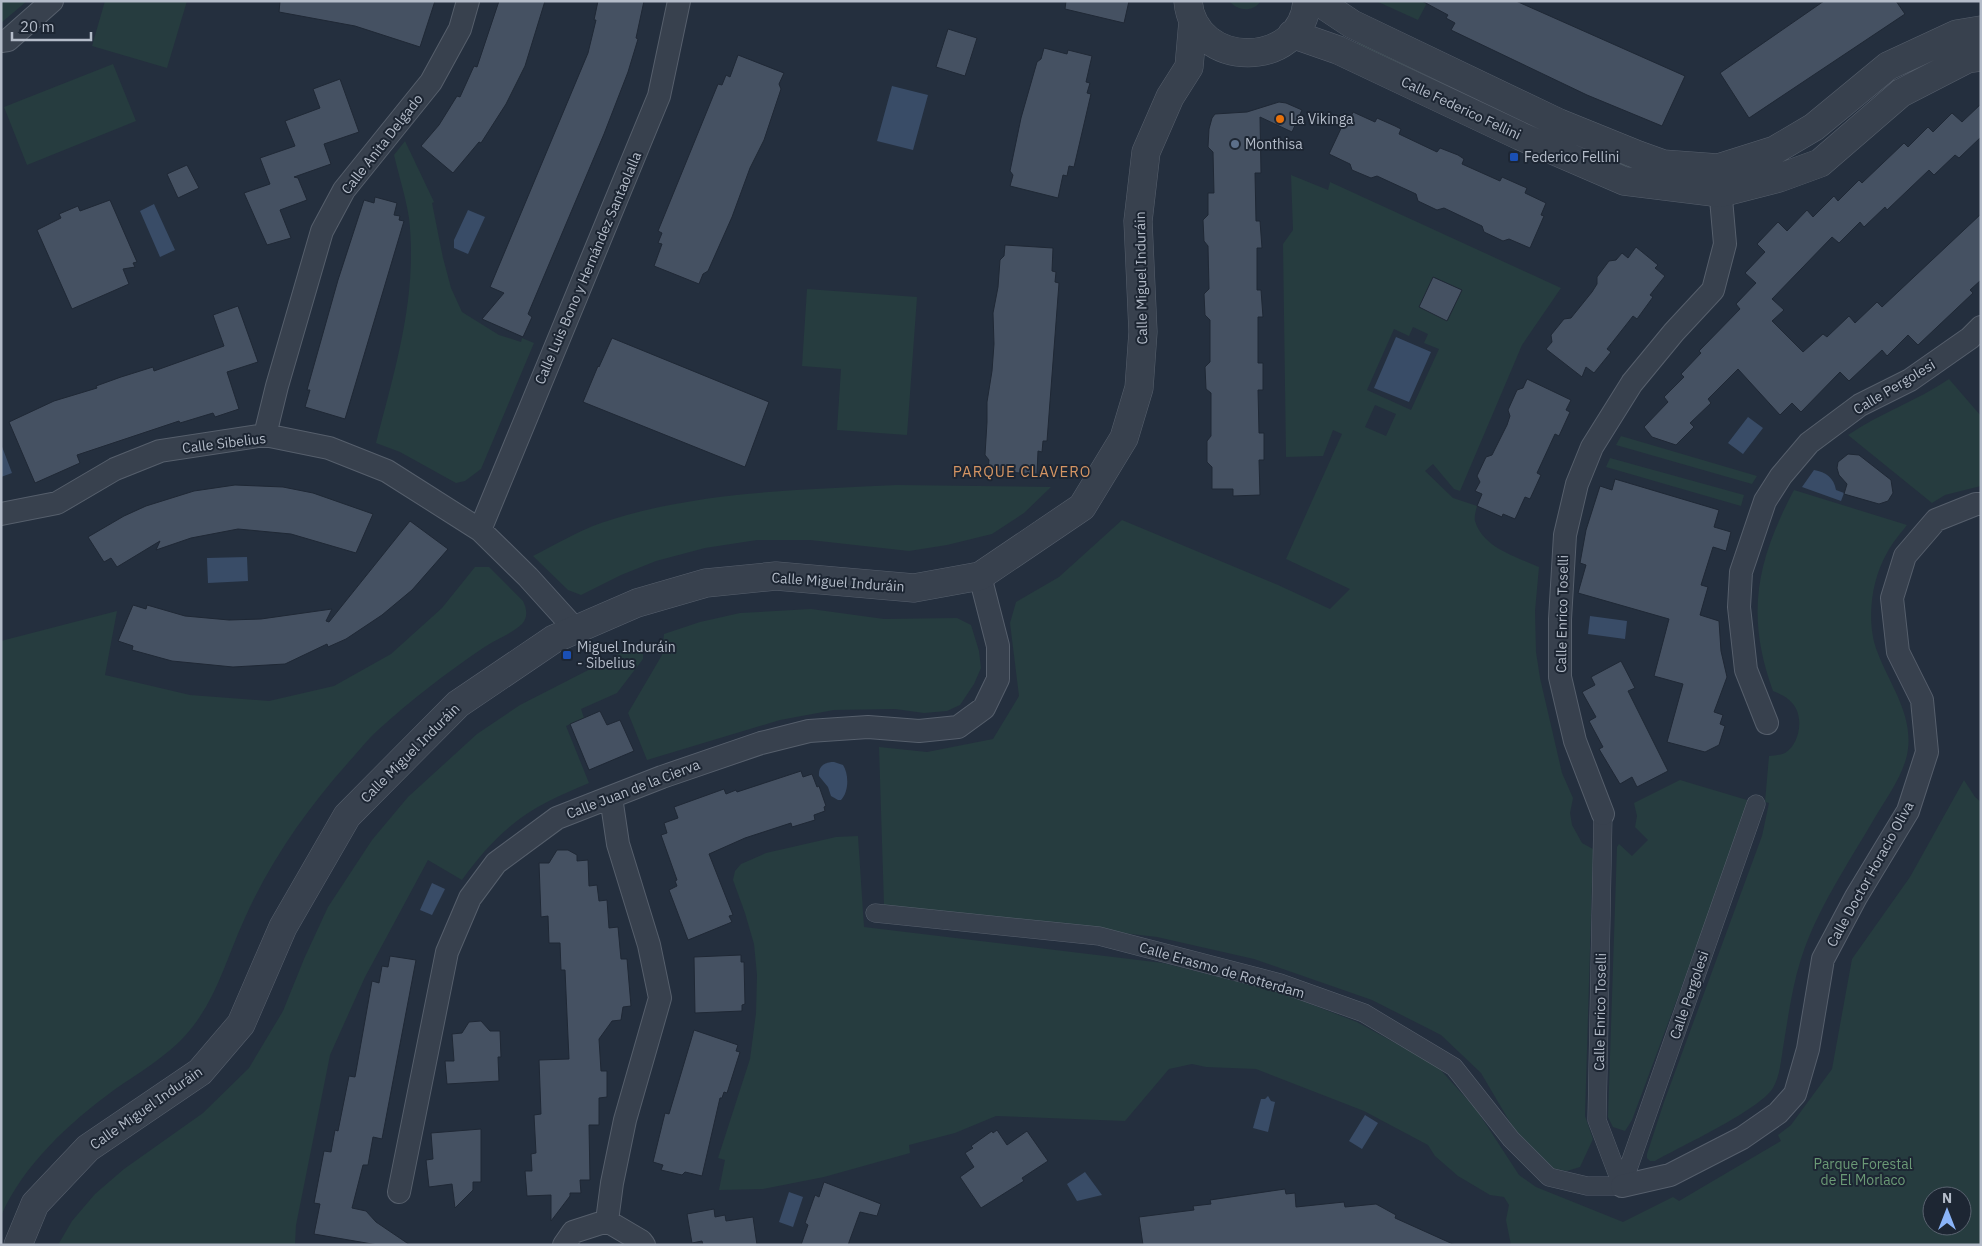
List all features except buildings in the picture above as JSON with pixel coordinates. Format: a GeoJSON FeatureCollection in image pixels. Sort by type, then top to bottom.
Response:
{"type":"FeatureCollection","features":[{"type":"Feature","properties":{"kind":"street"},"geometry":{"type":"LineString","coordinates":[[1,41],[8,40],[52,1]]}},
{"type":"Feature","properties":{"kind":"street","name":"Calle Anita Delgado"},"geometry":{"type":"LineString","coordinates":[[265,435],[277,386],[322,231],[344,190],[431,82],[460,29],[468,1]]}},
{"type":"Feature","properties":{"kind":"street","name":"Calle Luis Bono y Hernández Santaolalla"},"geometry":{"type":"LineString","coordinates":[[480,530],[659,96],[679,1]]}},
{"type":"Feature","properties":{"kind":"street"},"geometry":{"type":"LineString","coordinates":[[1190,11],[1204,36],[1218,46],[1235,52],[1250,54],[1266,51],[1280,44],[1292,34],[1302,20],[1307,1]]}},
{"type":"Feature","properties":{"kind":"street","name":"Calle Federico Fellini"},"geometry":{"type":"LineString","coordinates":[[1321,1],[1352,24],[1559,123],[1663,164],[1719,181],[1814,127],[1888,66],[1957,34],[1981,30]]}},
{"type":"Feature","properties":{"kind":"street"},"geometry":{"type":"LineString","coordinates":[[1190,11],[1189,67],[1235,52]]}},
{"type":"Feature","properties":{"kind":"street","name":"Calle Federico Fellini"},"geometry":{"type":"LineString","coordinates":[[1292,34],[1338,50],[1520,136],[1624,181],[1719,181],[1779,178],[1820,163],[1901,93],[1967,59],[1981,57]]}},
{"type":"Feature","properties":{"kind":"street","name":"Calle Miguel Induráin"},"geometry":{"type":"LineString","coordinates":[[18,1245],[36,1204],[88,1148],[200,1072],[241,1024],[283,927],[347,816],[458,704],[554,639],[637,603],[706,582],[776,576],[914,588],[980,576],[1082,508],[1124,438],[1139,388],[1144,332],[1138,221],[1146,152],[1170,97],[1189,67]]}},
{"type":"Feature","properties":{"kind":"street","name":"Calle Enrico Toselli"},"geometry":{"type":"LineString","coordinates":[[1622,1186],[1597,1120],[1603,814],[1575,741],[1560,677],[1560,619],[1564,535],[1578,484],[1592,447],[1632,383],[1674,332],[1713,290],[1724,244],[1719,181]]}},
{"type":"Feature","properties":{"kind":"street","name":"Calle Pergolesi"},"geometry":{"type":"LineString","coordinates":[[1767,723],[1746,670],[1739,607],[1741,572],[1765,501],[1781,476],[1810,443],[1860,405],[1910,380],[1970,338],[1981,327]]}},
{"type":"Feature","properties":{"kind":"street","name":"Calle Sibelius"},"geometry":{"type":"LineString","coordinates":[[1,514],[57,503],[115,469],[160,452],[265,435],[329,448],[387,471],[480,530],[528,577],[576,630]]}},
{"type":"Feature","properties":{"kind":"street","name":"Calle Doctor Horacio Oliva"},"geometry":{"type":"LineString","coordinates":[[1622,1186],[1670,1175],[1742,1138],[1778,1113],[1795,1094],[1808,1049],[1823,959],[1856,897],[1908,811],[1927,752],[1922,700],[1898,652],[1892,598],[1904,556],[1936,520],[1976,504],[1981,504]]}},
{"type":"Feature","properties":{"kind":"street","name":"Calle Juan de la Cierva"},"geometry":{"type":"LineString","coordinates":[[398,1192],[447,952],[470,898],[496,863],[558,818],[662,777],[761,743],[809,731],[868,727],[919,731],[958,727],[984,708],[998,679],[998,646],[980,576]]}},
{"type":"Feature","properties":{"kind":"street"},"geometry":{"type":"LineString","coordinates":[[607,1221],[612,1183],[625,1120],[660,998],[649,945],[618,844],[611,797]]}},
{"type":"Feature","properties":{"kind":"street","name":"Calle Pergolesi"},"geometry":{"type":"LineString","coordinates":[[1622,1186],[1756,804]]}},
{"type":"Feature","properties":{"kind":"street","name":"Calle Erasmo de Rotterdam"},"geometry":{"type":"LineString","coordinates":[[876,913],[1100,936],[1280,983],[1364,1013],[1454,1067],[1511,1139],[1549,1177],[1587,1186],[1622,1186]]}},
{"type":"Feature","properties":{"kind":"street"},"geometry":{"type":"LineString","coordinates":[[564,1245],[572,1232],[607,1221],[641,1241],[644,1245]]}},
{"type":"Feature","properties":{"kind":"green space"},"geometry":{"type":"Polygon","coordinates":[[[1,1],[27,1],[1,23],[1,1]]]}},
{"type":"Feature","properties":{"kind":"green space"},"geometry":{"type":"Polygon","coordinates":[[[105,1],[187,1],[167,68],[92,46],[105,1]]]}},
{"type":"Feature","properties":{"kind":"green space"},"geometry":{"type":"Polygon","coordinates":[[[1229,1],[1261,1],[1249,9],[1241,9],[1229,1]]]}},
{"type":"Feature","properties":{"kind":"green space"},"geometry":{"type":"Polygon","coordinates":[[[1376,1],[1428,1],[1418,20],[1376,1]]]}},
{"type":"Feature","properties":{"kind":"green space"},"geometry":{"type":"Polygon","coordinates":[[[1359,41],[1649,173],[1624,167],[1357,45],[1359,41]]]}},
{"type":"Feature","properties":{"kind":"green space"},"geometry":{"type":"Polygon","coordinates":[[[113,64],[136,121],[27,165],[4,107],[113,64]]]}},
{"type":"Feature","properties":{"kind":"green space"},"geometry":{"type":"Polygon","coordinates":[[[405,141],[434,202],[432,203],[443,258],[451,288],[462,312],[499,335],[521,342],[522,338],[534,343],[481,469],[465,481],[456,483],[400,452],[376,443],[397,360],[408,304],[411,247],[409,218],[394,155],[405,141]]]}},
{"type":"Feature","properties":{"kind":"green space"},"geometry":{"type":"Polygon","coordinates":[[[1291,175],[1328,190],[1330,182],[1561,288],[1522,345],[1460,491],[1454,489],[1433,464],[1425,471],[1453,498],[1477,506],[1475,521],[1485,538],[1493,545],[1539,567],[1535,611],[1536,652],[1540,678],[1562,773],[1573,798],[1570,813],[1572,825],[1582,843],[1593,849],[1585,1116],[1593,1139],[1580,1167],[1567,1171],[1551,1168],[1514,1129],[1481,1073],[1441,1035],[1372,1000],[1254,959],[1157,937],[884,905],[879,747],[927,752],[993,739],[1019,696],[1010,623],[1016,602],[1059,577],[1122,520],[1278,585],[1330,609],[1350,589],[1286,559],[1342,434],[1333,430],[1323,456],[1286,457],[1283,244],[1293,230],[1291,175]],[[1434,277],[1419,307],[1448,320],[1462,290],[1434,277]],[[1413,327],[1409,336],[1394,329],[1367,390],[1411,410],[1439,349],[1424,343],[1428,334],[1413,327]],[[1375,405],[1365,427],[1386,436],[1396,414],[1375,405]]]}},
{"type":"Feature","properties":{"kind":"green space"},"geometry":{"type":"Polygon","coordinates":[[[807,289],[917,297],[907,435],[837,430],[841,369],[802,366],[807,289]]]}},
{"type":"Feature","properties":{"kind":"green space"},"geometry":{"type":"Polygon","coordinates":[[[1949,379],[1981,416],[1981,486],[1945,495],[1932,503],[1848,435],[1949,379]]]}},
{"type":"Feature","properties":{"kind":"green space"},"geometry":{"type":"Polygon","coordinates":[[[1621,436],[1757,476],[1752,484],[1616,445],[1621,436]]]}},
{"type":"Feature","properties":{"kind":"green space"},"geometry":{"type":"Polygon","coordinates":[[[1610,458],[1744,495],[1741,506],[1606,467],[1610,458]]]}},
{"type":"Feature","properties":{"kind":"green space"},"geometry":{"type":"Polygon","coordinates":[[[897,485],[1051,487],[1024,513],[992,534],[947,545],[909,551],[810,540],[757,540],[705,548],[656,561],[621,575],[581,595],[568,590],[533,556],[592,526],[637,512],[673,504],[748,494],[897,485]]]}},
{"type":"Feature","properties":{"kind":"green space"},"geometry":{"type":"Polygon","coordinates":[[[1794,490],[1907,525],[1891,546],[1877,576],[1871,614],[1877,651],[1900,701],[1908,727],[1907,755],[1898,780],[1834,887],[1808,940],[1795,981],[1780,1068],[1773,1088],[1765,1097],[1736,1117],[1655,1161],[1650,1161],[1647,1158],[1647,1154],[1664,1102],[1762,836],[1769,803],[1765,802],[1769,756],[1783,754],[1790,749],[1799,730],[1799,716],[1793,704],[1773,691],[1764,663],[1759,637],[1758,612],[1759,588],[1771,540],[1794,490]]]}},
{"type":"Feature","properties":{"kind":"green space"},"geometry":{"type":"Polygon","coordinates":[[[475,567],[489,567],[523,601],[526,613],[522,624],[483,648],[429,687],[390,719],[362,747],[317,800],[277,858],[254,899],[210,1000],[194,1025],[167,1053],[114,1090],[65,1130],[22,1179],[10,1197],[1,1216],[1,641],[117,611],[105,675],[190,695],[269,701],[334,686],[391,654],[442,608],[475,567]]]}},
{"type":"Feature","properties":{"kind":"green space"},"geometry":{"type":"Polygon","coordinates":[[[811,609],[884,619],[957,618],[971,625],[979,651],[981,668],[974,684],[960,705],[947,711],[924,713],[895,709],[834,710],[780,720],[647,760],[628,713],[662,655],[664,634],[700,622],[740,613],[811,609]]]}},
{"type":"Feature","properties":{"kind":"green space"},"geometry":{"type":"Polygon","coordinates":[[[643,642],[643,659],[617,693],[581,709],[584,718],[566,726],[589,783],[552,799],[510,826],[489,846],[462,880],[428,860],[365,977],[330,1055],[296,1225],[295,1245],[58,1245],[72,1221],[95,1194],[124,1169],[203,1113],[249,1068],[283,1011],[328,907],[372,840],[408,797],[477,734],[520,705],[643,642]]]}},
{"type":"Feature","properties":{"kind":"green space"},"geometry":{"type":"Polygon","coordinates":[[[1680,780],[1747,800],[1741,827],[1632,1120],[1625,1131],[1613,1127],[1608,1117],[1617,847],[1619,844],[1632,856],[1648,840],[1635,827],[1637,816],[1634,803],[1680,780]]]}},
{"type":"Feature","properties":{"kind":"green space","name":"Parque Forestal de El Morlaco"},"geometry":{"type":"Polygon","coordinates":[[[1964,780],[1975,797],[1981,802],[1981,1245],[1511,1245],[1506,1220],[1509,1205],[1504,1197],[1490,1195],[1458,1176],[1435,1156],[1428,1145],[1364,1111],[1256,1069],[1206,1067],[1192,1064],[1169,1069],[1125,1121],[996,1116],[955,1133],[909,1145],[910,1153],[824,1177],[763,1189],[719,1190],[725,1160],[718,1158],[750,1059],[756,1013],[757,975],[754,944],[733,880],[735,871],[741,864],[766,853],[836,837],[858,836],[864,927],[1163,963],[1279,992],[1357,1022],[1437,1066],[1476,1109],[1519,1175],[1536,1187],[1623,1222],[1673,1197],[1679,1201],[1781,1141],[1778,1135],[1791,1125],[1832,1069],[1852,959],[1910,877],[1964,780]]]}},
{"type":"Feature","properties":{"kind":"water"},"geometry":{"type":"Polygon","coordinates":[[[892,86],[928,95],[913,150],[877,141],[892,86]]]}},
{"type":"Feature","properties":{"kind":"water"},"geometry":{"type":"Polygon","coordinates":[[[154,204],[175,250],[160,257],[140,211],[154,204]]]}},
{"type":"Feature","properties":{"kind":"water"},"geometry":{"type":"Polygon","coordinates":[[[468,210],[485,217],[468,254],[454,248],[454,240],[468,210]]]}},
{"type":"Feature","properties":{"kind":"water"},"geometry":{"type":"Polygon","coordinates":[[[1396,337],[1431,352],[1409,402],[1374,388],[1396,337]]]}},
{"type":"Feature","properties":{"kind":"water"},"geometry":{"type":"Polygon","coordinates":[[[1748,417],[1763,428],[1743,454],[1728,443],[1748,417]]]}},
{"type":"Feature","properties":{"kind":"water"},"geometry":{"type":"Polygon","coordinates":[[[1,444],[12,473],[1,477],[1,444]]]}},
{"type":"Feature","properties":{"kind":"water"},"geometry":{"type":"Polygon","coordinates":[[[1814,470],[1829,476],[1836,490],[1844,493],[1841,501],[1802,487],[1814,470]]]}},
{"type":"Feature","properties":{"kind":"water"},"geometry":{"type":"Polygon","coordinates":[[[247,557],[248,581],[208,583],[207,558],[247,557]]]}},
{"type":"Feature","properties":{"kind":"water"},"geometry":{"type":"Polygon","coordinates":[[[1590,616],[1627,621],[1625,639],[1588,634],[1590,616]]]}},
{"type":"Feature","properties":{"kind":"water"},"geometry":{"type":"Polygon","coordinates":[[[834,762],[843,765],[846,773],[847,788],[841,800],[831,796],[828,787],[819,776],[823,765],[834,762]]]}},
{"type":"Feature","properties":{"kind":"water"},"geometry":{"type":"Polygon","coordinates":[[[432,883],[445,889],[432,915],[420,910],[432,883]]]}},
{"type":"Feature","properties":{"kind":"water"},"geometry":{"type":"Polygon","coordinates":[[[1268,1096],[1271,1101],[1275,1102],[1268,1132],[1253,1128],[1261,1099],[1265,1099],[1268,1096]]]}},
{"type":"Feature","properties":{"kind":"water"},"geometry":{"type":"Polygon","coordinates":[[[1365,1115],[1378,1123],[1362,1149],[1349,1141],[1365,1115]]]}},
{"type":"Feature","properties":{"kind":"water"},"geometry":{"type":"Polygon","coordinates":[[[1085,1172],[1102,1195],[1077,1201],[1067,1184],[1085,1172]]]}},
{"type":"Feature","properties":{"kind":"water"},"geometry":{"type":"Polygon","coordinates":[[[789,1192],[803,1197],[793,1227],[779,1222],[789,1192]]]}},
{"type":"Feature","properties":{"kind":"place","name":"La Vikinga"},"geometry":{"type":"Point","coordinates":[1280,119]}},
{"type":"Feature","properties":{"kind":"place","name":"Monthisa"},"geometry":{"type":"Point","coordinates":[1235,144]}},
{"type":"Feature","properties":{"kind":"place","name":"Federico Fellini"},"geometry":{"type":"Point","coordinates":[1514,157]}},
{"type":"Feature","properties":{"kind":"place","name":"Miguel Induráin - Sibelius"},"geometry":{"type":"Point","coordinates":[567,655]}},
{"type":"Feature","properties":{"kind":"district","name":"PARQUE CLAVERO"},"geometry":{"type":"Point","coordinates":[1022,471]}}]}
